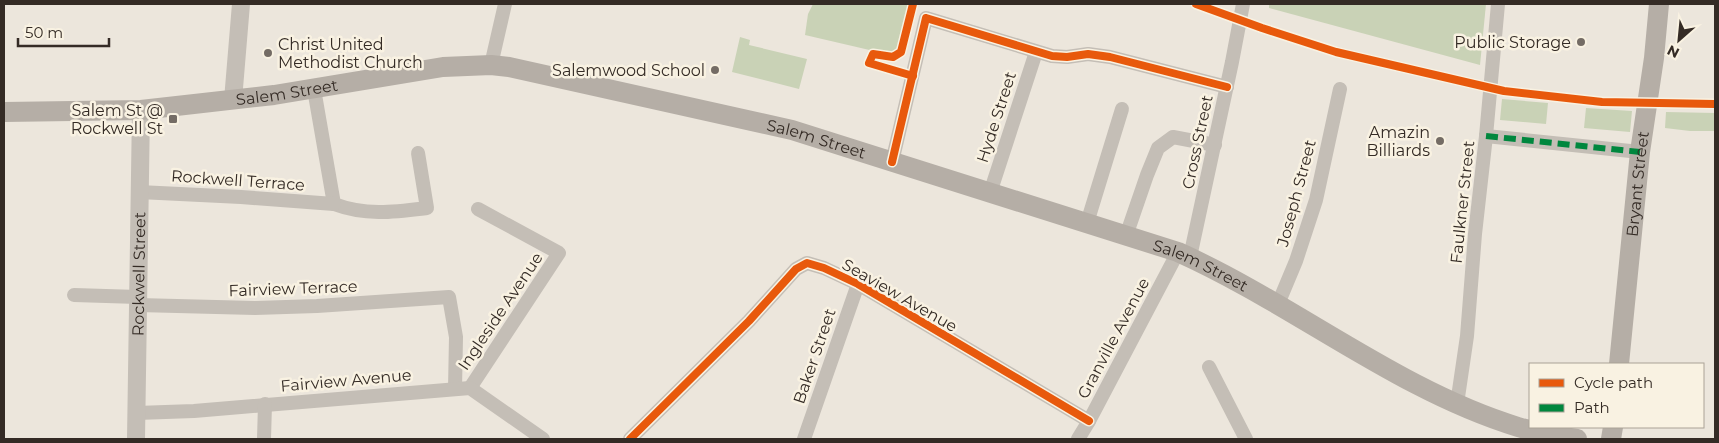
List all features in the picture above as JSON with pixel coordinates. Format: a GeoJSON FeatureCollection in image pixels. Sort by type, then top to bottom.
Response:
{"type":"FeatureCollection","features":[{"type":"Feature","properties":{"kind":"main road","name":"Bryant Street"},"geometry":{"type":"LineString","coordinates":[[1619,363],[1640,152],[1654,58],[1659,4]]}},
{"type":"Feature","properties":{"kind":"main road","name":"Salem Street"},"geometry":{"type":"LineString","coordinates":[[4,112],[141,110],[314,89],[442,67],[492,65],[544,74],[792,130],[1184,254],[1278,304],[1377,362],[1457,404],[1520,428],[1577,439]]}},
{"type":"Feature","properties":{"kind":"street"},"geometry":{"type":"LineString","coordinates":[[233,100],[241,4]]}},
{"type":"Feature","properties":{"kind":"street"},"geometry":{"type":"LineString","coordinates":[[492,65],[505,4]]}},
{"type":"Feature","properties":{"kind":"street","name":"Cross Street"},"geometry":{"type":"LineString","coordinates":[[1184,254],[1215,145],[1243,4]]}},
{"type":"Feature","properties":{"kind":"street","name":"Faulkner Street"},"geometry":{"type":"LineString","coordinates":[[1457,404],[1467,336],[1475,234],[1498,4]]}},
{"type":"Feature","properties":{"kind":"street"},"geometry":{"type":"LineString","coordinates":[[892,162],[926,18],[1036,52],[1059,57],[1088,54],[1110,57],[1227,87]]}},
{"type":"Feature","properties":{"kind":"street","name":"Hyde Street"},"geometry":{"type":"LineString","coordinates":[[990,193],[1036,52]]}},
{"type":"Feature","properties":{"kind":"street","name":"Joseph Street"},"geometry":{"type":"LineString","coordinates":[[1278,304],[1296,261],[1316,200],[1340,88]]}},
{"type":"Feature","properties":{"kind":"street"},"geometry":{"type":"LineString","coordinates":[[314,89],[334,204]]}},
{"type":"Feature","properties":{"kind":"street"},"geometry":{"type":"LineString","coordinates":[[1087,224],[1122,109]]}},
{"type":"Feature","properties":{"kind":"street","name":"Rockwell Street"},"geometry":{"type":"LineString","coordinates":[[136,439],[141,110]]}},
{"type":"Feature","properties":{"kind":"street"},"geometry":{"type":"LineString","coordinates":[[1486,136],[1640,152]]}},
{"type":"Feature","properties":{"kind":"street"},"geometry":{"type":"LineString","coordinates":[[1126,236],[1158,148],[1173,137],[1215,145]]}},
{"type":"Feature","properties":{"kind":"street","name":"Rockwell Terrace"},"geometry":{"type":"LineString","coordinates":[[140,192],[334,204],[351,211],[393,213],[427,208],[418,152]]}},
{"type":"Feature","properties":{"kind":"street","name":"Ingleside Avenue"},"geometry":{"type":"LineString","coordinates":[[470,388],[559,253],[478,209]]}},
{"type":"Feature","properties":{"kind":"street","name":"Granville Avenue"},"geometry":{"type":"LineString","coordinates":[[1078,439],[1184,254]]}},
{"type":"Feature","properties":{"kind":"street","name":"Seaview Avenue"},"geometry":{"type":"LineString","coordinates":[[630,439],[749,321],[796,269],[807,263],[824,268],[858,284],[1089,421]]}},
{"type":"Feature","properties":{"kind":"street","name":"Baker Street"},"geometry":{"type":"LineString","coordinates":[[804,439],[858,284]]}},
{"type":"Feature","properties":{"kind":"street","name":"Fairview Terrace"},"geometry":{"type":"LineString","coordinates":[[74,295],[138,301],[264,308],[449,297],[456,337],[455,389]]}},
{"type":"Feature","properties":{"kind":"street"},"geometry":{"type":"LineString","coordinates":[[1209,367],[1246,439]]}},
{"type":"Feature","properties":{"kind":"street"},"geometry":{"type":"LineString","coordinates":[[470,388],[541,439]]}},
{"type":"Feature","properties":{"kind":"street","name":"Fairview Avenue"},"geometry":{"type":"LineString","coordinates":[[137,413],[470,388]]}},
{"type":"Feature","properties":{"kind":"street"},"geometry":{"type":"LineString","coordinates":[[264,439],[265,404]]}},
{"type":"Feature","properties":{"kind":"green space"},"geometry":{"type":"Polygon","coordinates":[[[813,4],[910,4],[899,49],[891,55],[805,35],[808,14],[813,4]]]}},
{"type":"Feature","properties":{"kind":"green space"},"geometry":{"type":"Polygon","coordinates":[[[1269,4],[1486,4],[1480,65],[1269,8],[1269,4]]]}},
{"type":"Feature","properties":{"kind":"green space"},"geometry":{"type":"Polygon","coordinates":[[[740,37],[750,40],[749,45],[807,59],[799,89],[732,72],[740,37]]]}},
{"type":"Feature","properties":{"kind":"green space"},"geometry":{"type":"Polygon","coordinates":[[[1502,99],[1548,103],[1546,124],[1500,120],[1502,99]]]}},
{"type":"Feature","properties":{"kind":"green space"},"geometry":{"type":"Polygon","coordinates":[[[1586,108],[1632,111],[1630,132],[1584,128],[1586,108]]]}},
{"type":"Feature","properties":{"kind":"green space"},"geometry":{"type":"Polygon","coordinates":[[[1666,112],[1715,113],[1715,131],[1665,128],[1666,112]]]}},
{"type":"Feature","properties":{"kind":"marked path"},"geometry":{"type":"LineString","coordinates":[[1486,136],[1640,152]]}},
{"type":"Feature","properties":{"kind":"cycle path"},"geometry":{"type":"LineString","coordinates":[[913,4],[901,52],[893,57],[873,54],[869,63],[913,76]]}},
{"type":"Feature","properties":{"kind":"cycle path"},"geometry":{"type":"LineString","coordinates":[[1196,4],[1336,52],[1504,91],[1602,102],[1715,104]]}},
{"type":"Feature","properties":{"kind":"cycle path"},"geometry":{"type":"LineString","coordinates":[[892,162],[926,18],[1052,56],[1067,57],[1088,54],[1110,57],[1227,87]]}},
{"type":"Feature","properties":{"kind":"cycle path"},"geometry":{"type":"LineString","coordinates":[[630,439],[749,321],[796,269],[807,263],[824,268],[858,284],[1089,421]]}},
{"type":"Feature","properties":{"kind":"place","name":"Public Storage"},"geometry":{"type":"Point","coordinates":[1581,42]}},
{"type":"Feature","properties":{"kind":"place","name":"Christ United Methodist Church"},"geometry":{"type":"Point","coordinates":[268,53]}},
{"type":"Feature","properties":{"kind":"place","name":"Salemwood School"},"geometry":{"type":"Point","coordinates":[715,70]}},
{"type":"Feature","properties":{"kind":"place","name":"Salem St @ Rockwell St"},"geometry":{"type":"Point","coordinates":[173,119]}},
{"type":"Feature","properties":{"kind":"place","name":"Amazin Billiards"},"geometry":{"type":"Point","coordinates":[1440,141]}}]}
